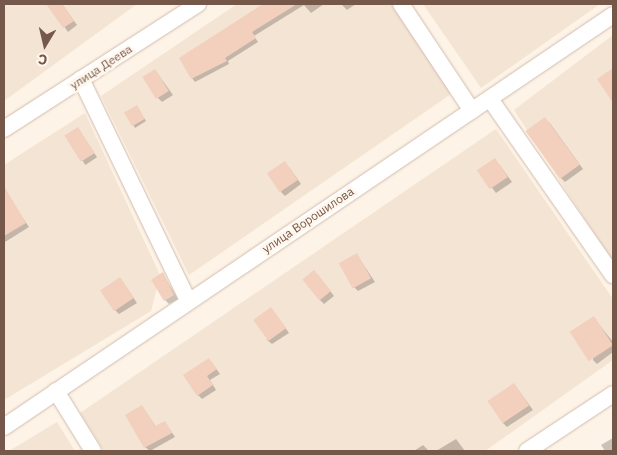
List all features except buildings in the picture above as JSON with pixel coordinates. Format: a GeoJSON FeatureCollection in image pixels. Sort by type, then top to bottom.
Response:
{"type":"FeatureCollection","features":[{"type":"Feature","properties":{"kind":"street","name":"улица Деева"},"geometry":{"type":"LineString","coordinates":[[4,129],[198,4]]}},
{"type":"Feature","properties":{"kind":"street"},"geometry":{"type":"LineString","coordinates":[[401,4],[472,111]]}},
{"type":"Feature","properties":{"kind":"street","name":"улица Ворошилова"},"geometry":{"type":"LineString","coordinates":[[4,427],[188,300],[613,15]]}},
{"type":"Feature","properties":{"kind":"street"},"geometry":{"type":"LineString","coordinates":[[81,80],[188,300]]}},
{"type":"Feature","properties":{"kind":"street"},"geometry":{"type":"LineString","coordinates":[[490,99],[613,275]]}},
{"type":"Feature","properties":{"kind":"street"},"geometry":{"type":"LineString","coordinates":[[56,391],[93,451]]}},
{"type":"Feature","properties":{"kind":"street"},"geometry":{"type":"LineString","coordinates":[[527,451],[613,394]]}},
{"type":"Feature","properties":{"kind":"shaded area"},"geometry":{"type":"Polygon","coordinates":[[[4,4],[137,4],[4,101],[4,4]]]}},
{"type":"Feature","properties":{"kind":"shaded area"},"geometry":{"type":"Polygon","coordinates":[[[237,4],[394,4],[454,92],[189,275],[101,96],[237,4]]]}},
{"type":"Feature","properties":{"kind":"shaded area"},"geometry":{"type":"Polygon","coordinates":[[[423,4],[600,4],[481,88],[423,4]]]}},
{"type":"Feature","properties":{"kind":"shaded area"},"geometry":{"type":"Polygon","coordinates":[[[613,35],[613,262],[514,110],[613,35]]]}},
{"type":"Feature","properties":{"kind":"shaded area"},"geometry":{"type":"Polygon","coordinates":[[[85,113],[160,275],[151,311],[4,400],[4,165],[85,113]]]}},
{"type":"Feature","properties":{"kind":"shaded area"},"geometry":{"type":"Polygon","coordinates":[[[496,129],[613,299],[613,360],[485,451],[104,451],[80,413],[496,129]]]}},
{"type":"Feature","properties":{"kind":"shaded area"},"geometry":{"type":"Polygon","coordinates":[[[57,422],[75,451],[9,451],[57,422]]]}}]}
